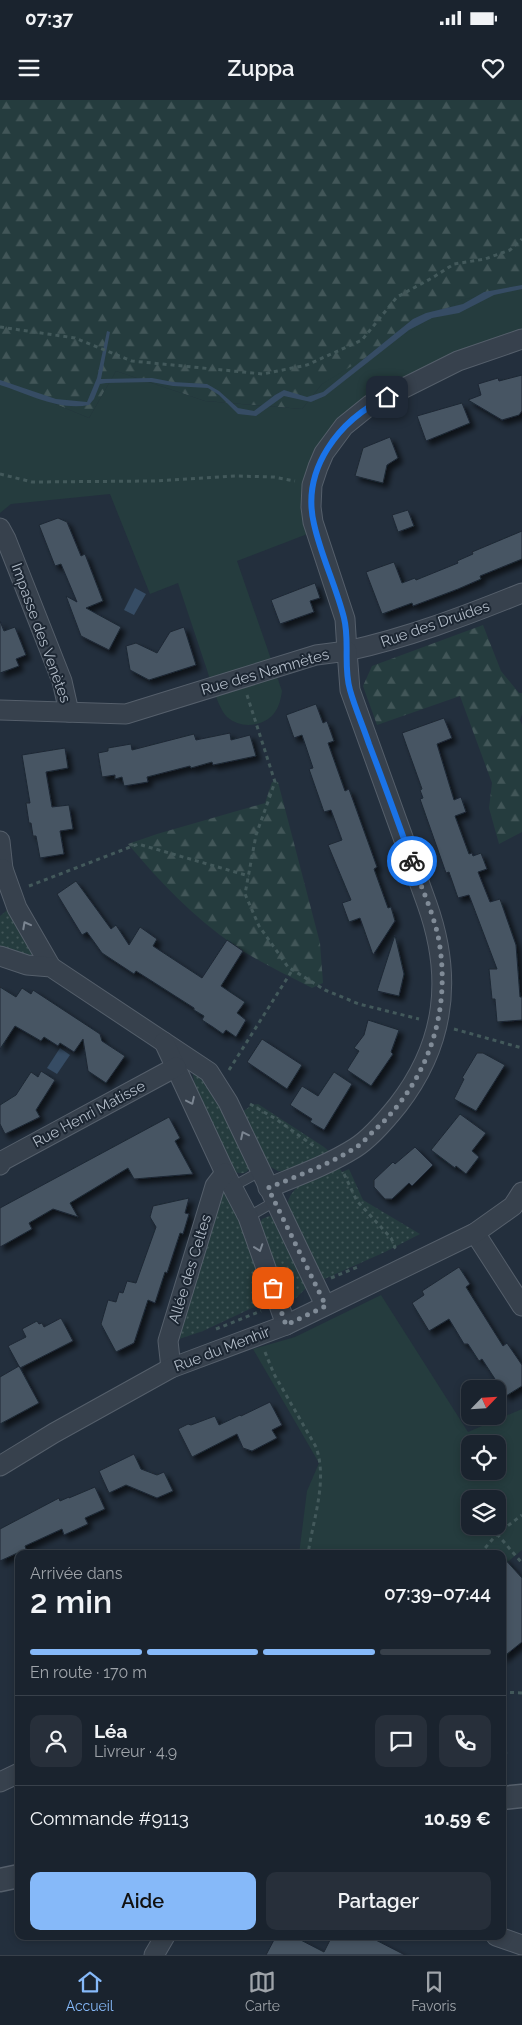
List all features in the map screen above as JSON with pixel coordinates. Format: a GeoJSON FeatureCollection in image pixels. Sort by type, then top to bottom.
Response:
{"type":"FeatureCollection","features":[{"type":"Feature","properties":{"kind":"street"},"geometry":{"type":"LineString","coordinates":[[347,651],[345,619],[313,522],[311,506],[312,485],[318,467],[334,438],[356,415],[370,405],[458,361],[522,339]]}},
{"type":"Feature","properties":{"kind":"street","name":"Impasse des Venètes"},"geometry":{"type":"LineString","coordinates":[[0,528],[62,681],[69,712]]}},
{"type":"Feature","properties":{"kind":"street","name":"Rue des Druides"},"geometry":{"type":"LineString","coordinates":[[347,651],[376,645],[450,621],[522,593]]}},
{"type":"Feature","properties":{"kind":"street","name":"Rue des Namnètes"},"geometry":{"type":"LineString","coordinates":[[0,710],[126,714],[316,655],[347,651],[350,690],[438,939],[442,979],[438,1024],[433,1042],[414,1084],[388,1117],[356,1148],[310,1171],[268,1187]]}},
{"type":"Feature","properties":{"kind":"street"},"geometry":{"type":"LineString","coordinates":[[0,840],[2,872],[14,902],[51,967],[209,1072],[228,1102],[326,1306]]}},
{"type":"Feature","properties":{"kind":"street"},"geometry":{"type":"LineString","coordinates":[[0,956],[27,965],[51,967]]}},
{"type":"Feature","properties":{"kind":"street"},"geometry":{"type":"LineString","coordinates":[[163,1041],[248,1217],[286,1325]]}},
{"type":"Feature","properties":{"kind":"street","name":"Rue Henri Matisse"},"geometry":{"type":"LineString","coordinates":[[1,1162],[176,1067]]}},
{"type":"Feature","properties":{"kind":"street","name":"Allée des Celtes"},"geometry":{"type":"LineString","coordinates":[[170,1368],[168,1341],[215,1186],[229,1180]]}},
{"type":"Feature","properties":{"kind":"street","name":"Rue du Menhir"},"geometry":{"type":"LineString","coordinates":[[0,1466],[54,1432],[170,1368],[286,1325],[326,1306],[475,1233],[519,1202]]}},
{"type":"Feature","properties":{"kind":"street"},"geometry":{"type":"LineString","coordinates":[[475,1233],[522,1306]]}},
{"type":"Feature","properties":{"kind":"street"},"geometry":{"type":"LineString","coordinates":[[0,1782],[15,1775]]}},
{"type":"Feature","properties":{"kind":"street"},"geometry":{"type":"LineString","coordinates":[[506,1798],[522,1796]]}},
{"type":"Feature","properties":{"kind":"street"},"geometry":{"type":"LineString","coordinates":[[506,1939],[522,1945]]}},
{"type":"Feature","properties":{"kind":"street"},"geometry":{"type":"LineString","coordinates":[[154,1955],[163,1940]]}},
{"type":"Feature","properties":{"kind":"lane"},"geometry":{"type":"LineString","coordinates":[[229,1180],[268,1187],[248,1217]]}},
{"type":"Feature","properties":{"kind":"path"},"geometry":{"type":"LineString","coordinates":[[0,327],[75,338],[132,361],[263,374],[307,365],[362,340],[397,297],[454,264],[485,259],[510,250],[522,239]]}},
{"type":"Feature","properties":{"kind":"path"},"geometry":{"type":"LineString","coordinates":[[0,474],[32,482],[236,476],[274,477],[312,485]]}},
{"type":"Feature","properties":{"kind":"path"},"geometry":{"type":"LineString","coordinates":[[241,678],[258,724],[274,782],[256,836],[245,894],[259,926],[288,966],[325,990],[360,1004],[522,1048]]}},
{"type":"Feature","properties":{"kind":"path"},"geometry":{"type":"LineString","coordinates":[[14,902],[26,887],[138,844],[249,876]]}},
{"type":"Feature","properties":{"kind":"path"},"geometry":{"type":"LineString","coordinates":[[215,1082],[228,1072],[292,969]]}},
{"type":"Feature","properties":{"kind":"path"},"geometry":{"type":"LineString","coordinates":[[258,1336],[274,1374],[302,1421],[320,1458],[322,1470],[309,1550]]}},
{"type":"Feature","properties":{"kind":"path"},"geometry":{"type":"LineString","coordinates":[[506,1527],[522,1515]]}},
{"type":"Feature","properties":{"kind":"path"},"geometry":{"type":"LineString","coordinates":[[483,1550],[496,1535]]}},
{"type":"Feature","properties":{"kind":"path"},"geometry":{"type":"LineString","coordinates":[[498,1535],[522,1563]]}},
{"type":"Feature","properties":{"kind":"path"},"geometry":{"type":"LineString","coordinates":[[506,1694],[522,1693]]}},
{"type":"Feature","properties":{"kind":"green space"},"geometry":{"type":"Polygon","coordinates":[[[0,100],[522,100],[522,286],[322,384],[302,409],[205,401],[116,371],[89,418],[0,381],[0,100]]]}},
{"type":"Feature","properties":{"kind":"green space"},"geometry":{"type":"Polygon","coordinates":[[[522,286],[522,347],[472,366],[397,400],[358,422],[346,434],[329,463],[321,495],[323,528],[237,561],[282,691],[276,711],[265,721],[251,725],[243,724],[234,722],[223,712],[214,692],[178,583],[150,594],[110,494],[11,504],[0,513],[0,381],[89,418],[116,371],[205,401],[302,409],[322,384],[461,300],[522,286]]]}},
{"type":"Feature","properties":{"kind":"green space"},"geometry":{"type":"Polygon","coordinates":[[[483,625],[501,671],[519,693],[522,693],[522,714],[520,720],[522,725],[522,832],[499,844],[489,808],[492,783],[460,696],[377,725],[363,686],[372,666],[483,625]]]}},
{"type":"Feature","properties":{"kind":"green space"},"geometry":{"type":"Polygon","coordinates":[[[272,782],[278,782],[320,943],[323,983],[312,988],[253,957],[219,934],[178,898],[128,844],[265,803],[272,782]]]}},
{"type":"Feature","properties":{"kind":"green space"},"geometry":{"type":"Polygon","coordinates":[[[11,907],[34,952],[29,957],[0,948],[0,916],[11,907]]]}},
{"type":"Feature","properties":{"kind":"green space"},"geometry":{"type":"Polygon","coordinates":[[[203,1072],[251,1167],[245,1172],[239,1173],[234,1171],[195,1086],[193,1074],[203,1072]]]}},
{"type":"Feature","properties":{"kind":"green space"},"geometry":{"type":"Polygon","coordinates":[[[258,1104],[331,1153],[287,1172],[278,1171],[267,1165],[242,1112],[252,1105],[258,1104]]]}},
{"type":"Feature","properties":{"kind":"green space"},"geometry":{"type":"Polygon","coordinates":[[[339,1167],[342,1172],[349,1169],[363,1200],[420,1234],[320,1281],[287,1207],[293,1191],[299,1186],[339,1167]]]}},
{"type":"Feature","properties":{"kind":"green space"},"geometry":{"type":"Polygon","coordinates":[[[228,1189],[273,1304],[252,1308],[203,1331],[179,1339],[223,1192],[228,1189]]]}},
{"type":"Feature","properties":{"kind":"green space"},"geometry":{"type":"Polygon","coordinates":[[[269,1216],[274,1217],[308,1286],[296,1298],[285,1302],[259,1226],[262,1219],[269,1216]]]}},
{"type":"Feature","properties":{"kind":"green space"},"geometry":{"type":"Polygon","coordinates":[[[381,1295],[461,1421],[461,1425],[464,1425],[468,1432],[484,1425],[506,1425],[506,1416],[522,1409],[522,1550],[506,1563],[506,1550],[300,1550],[307,1491],[319,1463],[253,1349],[295,1337],[381,1295]]]}},
{"type":"Feature","properties":{"kind":"water"},"geometry":{"type":"Polygon","coordinates":[[[522,285],[522,289],[494,295],[459,313],[432,318],[409,330],[325,396],[311,402],[284,396],[256,416],[238,414],[219,395],[208,388],[173,386],[151,382],[106,383],[100,384],[94,399],[89,405],[66,406],[44,401],[0,385],[0,380],[56,399],[87,402],[97,378],[107,331],[110,332],[101,379],[152,378],[173,382],[207,384],[219,391],[238,408],[254,411],[284,390],[307,397],[323,392],[413,319],[426,313],[463,304],[484,292],[522,285]]]}},
{"type":"Feature","properties":{"kind":"water"},"geometry":{"type":"Polygon","coordinates":[[[135,588],[146,594],[134,615],[124,610],[135,588]]]}},
{"type":"Feature","properties":{"kind":"water"},"geometry":{"type":"Polygon","coordinates":[[[60,1048],[70,1055],[57,1074],[47,1068],[60,1048]]]}},
{"type":"Feature","properties":{"kind":"building"},"geometry":{"type":"Polygon","coordinates":[[[522,375],[522,411],[519,415],[502,420],[468,400],[481,395],[478,384],[498,378],[499,381],[522,375]]]}},
{"type":"Feature","properties":{"kind":"building"},"geometry":{"type":"Polygon","coordinates":[[[462,403],[470,423],[426,441],[417,416],[462,403]]]}},
{"type":"Feature","properties":{"kind":"building"},"geometry":{"type":"Polygon","coordinates":[[[390,437],[398,458],[387,465],[383,483],[355,476],[363,448],[390,437]]]}},
{"type":"Feature","properties":{"kind":"building"},"geometry":{"type":"Polygon","coordinates":[[[408,510],[414,526],[398,532],[392,515],[408,510]]]}},
{"type":"Feature","properties":{"kind":"building"},"geometry":{"type":"Polygon","coordinates":[[[58,518],[67,522],[81,556],[85,554],[103,601],[86,608],[121,627],[109,650],[81,636],[66,596],[77,602],[61,564],[55,566],[39,525],[58,518]]]}},
{"type":"Feature","properties":{"kind":"building"},"geometry":{"type":"Polygon","coordinates":[[[522,531],[522,559],[480,576],[481,579],[458,589],[413,606],[412,603],[382,614],[366,572],[394,562],[402,583],[415,578],[416,580],[458,563],[457,561],[473,554],[472,552],[522,531]]]}},
{"type":"Feature","properties":{"kind":"building"},"geometry":{"type":"Polygon","coordinates":[[[315,583],[320,598],[310,601],[314,612],[280,624],[271,600],[315,583]]]}},
{"type":"Feature","properties":{"kind":"building"},"geometry":{"type":"Polygon","coordinates":[[[0,621],[4,631],[15,627],[26,655],[16,659],[19,666],[0,673],[0,621]]]}},
{"type":"Feature","properties":{"kind":"building"},"geometry":{"type":"Polygon","coordinates":[[[184,627],[196,665],[149,680],[130,670],[126,646],[136,643],[157,653],[170,632],[184,627]]]}},
{"type":"Feature","properties":{"kind":"building"},"geometry":{"type":"Polygon","coordinates":[[[316,704],[323,723],[327,721],[334,741],[328,743],[345,791],[349,789],[377,867],[374,869],[388,908],[391,907],[395,921],[373,955],[360,918],[349,922],[342,903],[351,900],[328,845],[342,840],[331,810],[324,812],[309,769],[313,768],[302,735],[294,738],[286,715],[316,704]]]}},
{"type":"Feature","properties":{"kind":"building"},"geometry":{"type":"Polygon","coordinates":[[[444,718],[452,738],[437,744],[454,800],[461,797],[466,812],[455,816],[469,854],[472,853],[473,856],[481,853],[487,869],[478,872],[490,902],[500,899],[516,945],[520,997],[522,997],[522,1020],[497,1022],[495,999],[492,999],[489,969],[497,969],[469,895],[458,898],[449,872],[446,873],[420,799],[423,798],[420,790],[422,789],[402,733],[444,718]]]}},
{"type":"Feature","properties":{"kind":"building"},"geometry":{"type":"Polygon","coordinates":[[[230,733],[231,740],[250,735],[256,756],[213,765],[212,762],[191,768],[190,766],[147,777],[148,782],[124,786],[122,777],[115,779],[115,775],[102,777],[98,753],[108,751],[108,748],[131,744],[132,750],[194,734],[196,740],[230,733]]]}},
{"type":"Feature","properties":{"kind":"building"},"geometry":{"type":"Polygon","coordinates":[[[65,748],[68,768],[46,772],[52,807],[69,805],[73,829],[60,831],[64,854],[40,858],[36,836],[33,836],[31,823],[29,823],[26,803],[30,803],[22,755],[65,748]]]}},
{"type":"Feature","properties":{"kind":"building"},"geometry":{"type":"Polygon","coordinates":[[[76,881],[111,929],[116,925],[129,945],[140,927],[157,939],[153,946],[202,978],[227,940],[243,951],[221,986],[245,1002],[237,1013],[246,1020],[236,1037],[226,1030],[223,1034],[202,1020],[204,1016],[194,1010],[194,1008],[136,971],[134,974],[102,953],[87,932],[82,935],[57,894],[76,881]]]}},
{"type":"Feature","properties":{"kind":"building"},"geometry":{"type":"Polygon","coordinates":[[[395,935],[404,974],[399,996],[377,991],[395,935]]]}},
{"type":"Feature","properties":{"kind":"building"},"geometry":{"type":"Polygon","coordinates":[[[0,987],[16,997],[22,988],[31,994],[33,990],[100,1034],[102,1041],[125,1056],[106,1083],[88,1071],[83,1039],[74,1052],[60,1043],[58,1046],[44,1037],[41,1041],[15,1026],[0,1049],[0,987]]]}},
{"type":"Feature","properties":{"kind":"building"},"geometry":{"type":"Polygon","coordinates":[[[368,1020],[399,1030],[391,1052],[393,1054],[371,1086],[347,1070],[359,1051],[354,1048],[364,1035],[368,1020]]]}},
{"type":"Feature","properties":{"kind":"building"},"geometry":{"type":"Polygon","coordinates":[[[262,1039],[302,1065],[287,1089],[247,1062],[262,1039]]]}},
{"type":"Feature","properties":{"kind":"building"},"geometry":{"type":"Polygon","coordinates":[[[477,1053],[483,1053],[505,1065],[476,1111],[454,1099],[464,1079],[462,1078],[477,1053]]]}},
{"type":"Feature","properties":{"kind":"building"},"geometry":{"type":"Polygon","coordinates":[[[41,1071],[55,1080],[36,1110],[40,1117],[5,1134],[0,1124],[0,1105],[16,1095],[31,1072],[38,1077],[41,1071]]]}},
{"type":"Feature","properties":{"kind":"building"},"geometry":{"type":"Polygon","coordinates":[[[334,1072],[352,1084],[324,1130],[310,1122],[312,1119],[290,1105],[302,1086],[318,1096],[334,1072]]]}},
{"type":"Feature","properties":{"kind":"building"},"geometry":{"type":"Polygon","coordinates":[[[460,1114],[486,1133],[472,1151],[479,1157],[466,1174],[431,1150],[460,1114]]]}},
{"type":"Feature","properties":{"kind":"building"},"geometry":{"type":"Polygon","coordinates":[[[169,1117],[180,1138],[175,1141],[193,1174],[134,1179],[128,1168],[70,1203],[78,1217],[53,1209],[29,1223],[32,1229],[0,1247],[0,1208],[169,1117]]]}},
{"type":"Feature","properties":{"kind":"building"},"geometry":{"type":"Polygon","coordinates":[[[415,1147],[433,1165],[412,1186],[409,1183],[392,1199],[385,1199],[374,1187],[374,1180],[393,1162],[395,1164],[415,1147]]]}},
{"type":"Feature","properties":{"kind":"building"},"geometry":{"type":"Polygon","coordinates":[[[189,1198],[185,1213],[189,1214],[183,1234],[180,1233],[155,1303],[148,1300],[134,1343],[116,1352],[101,1324],[108,1300],[116,1302],[119,1292],[123,1293],[127,1281],[136,1283],[156,1227],[150,1217],[153,1206],[189,1198]]]}},
{"type":"Feature","properties":{"kind":"building"},"geometry":{"type":"Polygon","coordinates":[[[459,1267],[470,1284],[466,1287],[503,1346],[507,1343],[522,1365],[522,1386],[506,1396],[506,1380],[496,1380],[482,1359],[479,1361],[468,1344],[464,1344],[449,1319],[429,1331],[412,1303],[424,1295],[422,1291],[459,1267]]]}},
{"type":"Feature","properties":{"kind":"building"},"geometry":{"type":"Polygon","coordinates":[[[61,1318],[73,1341],[20,1368],[8,1346],[26,1337],[22,1329],[37,1321],[39,1324],[42,1323],[44,1327],[61,1318]]]}},
{"type":"Feature","properties":{"kind":"building"},"geometry":{"type":"Polygon","coordinates":[[[19,1366],[39,1403],[0,1424],[0,1377],[19,1366]]]}},
{"type":"Feature","properties":{"kind":"building"},"geometry":{"type":"Polygon","coordinates":[[[270,1402],[282,1425],[272,1430],[277,1438],[252,1451],[243,1448],[237,1434],[192,1457],[178,1429],[215,1416],[219,1425],[270,1402]]]}},
{"type":"Feature","properties":{"kind":"building"},"geometry":{"type":"Polygon","coordinates":[[[134,1454],[141,1469],[157,1475],[164,1472],[173,1491],[157,1498],[126,1485],[109,1493],[99,1471],[134,1454]]]}},
{"type":"Feature","properties":{"kind":"building"},"geometry":{"type":"Polygon","coordinates":[[[95,1487],[105,1509],[85,1518],[88,1524],[64,1535],[62,1529],[25,1546],[26,1549],[24,1550],[15,1550],[15,1554],[0,1561],[0,1529],[59,1498],[60,1501],[95,1487]]]}},
{"type":"Feature","properties":{"kind":"building"},"geometry":{"type":"Polygon","coordinates":[[[506,1560],[522,1578],[522,1642],[506,1655],[506,1560]]]}},
{"type":"Feature","properties":{"kind":"building"},"geometry":{"type":"Polygon","coordinates":[[[274,1940],[301,1940],[324,1952],[330,1940],[376,1940],[405,1955],[266,1955],[274,1940]]]}},
{"type":"Feature","properties":{"kind":"way so far"},"geometry":{"type":"LineString","coordinates":[[273,1288],[286,1325],[326,1306],[268,1188],[310,1171],[356,1148],[388,1117],[414,1084],[433,1042],[441,1001],[441,957],[434,922],[412,861]]}},
{"type":"Feature","properties":{"kind":"route"},"geometry":{"type":"LineString","coordinates":[[387,397],[370,405],[356,415],[334,438],[324,453],[318,467],[312,485],[311,506],[318,543],[345,619],[350,690],[412,861]]}}]}
